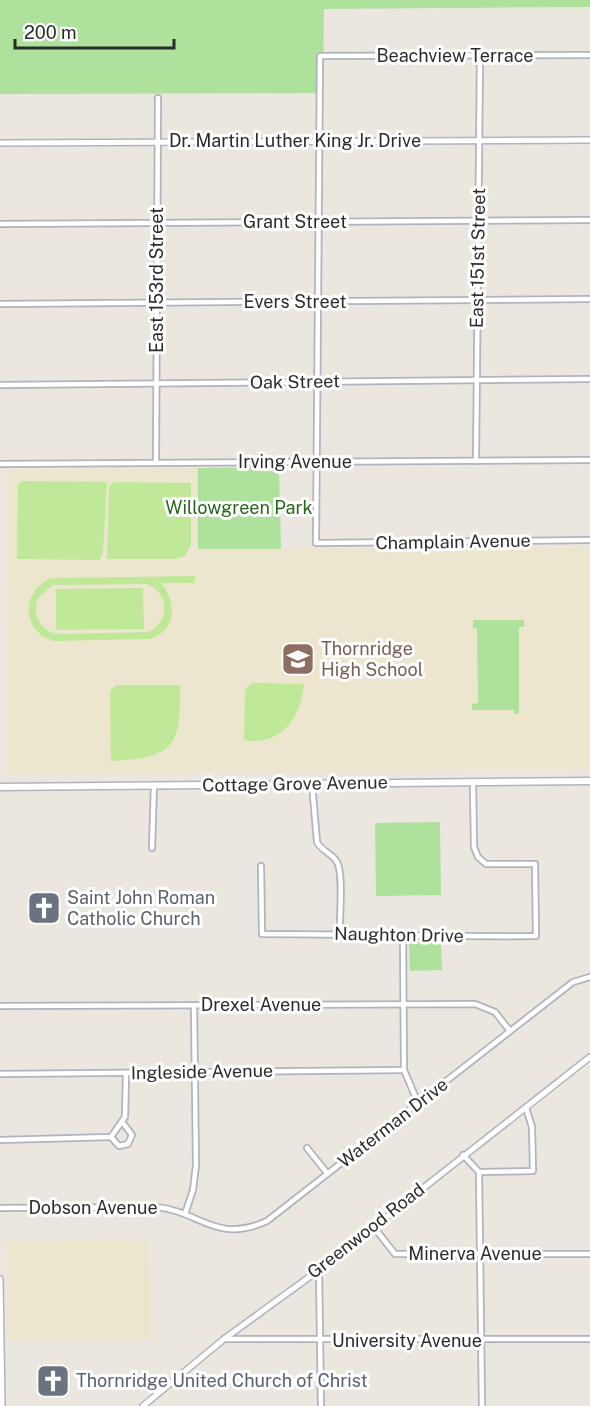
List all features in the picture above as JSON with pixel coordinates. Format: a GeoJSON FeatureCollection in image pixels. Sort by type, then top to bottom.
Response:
{"type":"FeatureCollection","features":[{"type":"Feature","properties":{"kind":"main road","name":"Cottage Grove Avenue"},"geometry":{"type":"LineString","coordinates":[[0,787],[590,781]]}},
{"type":"Feature","properties":{"kind":"street","name":"East 151st Street"},"geometry":{"type":"LineString","coordinates":[[476,461],[480,55]]}},
{"type":"Feature","properties":{"kind":"street","name":"Beachview Terrace"},"geometry":{"type":"LineString","coordinates":[[319,141],[320,56],[590,55]]}},
{"type":"Feature","properties":{"kind":"street","name":"East 153rd Street"},"geometry":{"type":"LineString","coordinates":[[156,463],[158,98]]}},
{"type":"Feature","properties":{"kind":"street","name":"Dr. Martin Luther King Jr. Drive"},"geometry":{"type":"LineString","coordinates":[[0,143],[590,140]]}},
{"type":"Feature","properties":{"kind":"street"},"geometry":{"type":"LineString","coordinates":[[316,462],[319,141]]}},
{"type":"Feature","properties":{"kind":"street","name":"Grant Street"},"geometry":{"type":"LineString","coordinates":[[0,224],[590,219]]}},
{"type":"Feature","properties":{"kind":"street","name":"Evers Street"},"geometry":{"type":"LineString","coordinates":[[0,304],[590,300]]}},
{"type":"Feature","properties":{"kind":"street","name":"Oak Street"},"geometry":{"type":"LineString","coordinates":[[0,385],[590,379]]}},
{"type":"Feature","properties":{"kind":"street","name":"Irving Avenue"},"geometry":{"type":"LineString","coordinates":[[0,464],[590,460]]}},
{"type":"Feature","properties":{"kind":"street","name":"Champlain Avenue"},"geometry":{"type":"LineString","coordinates":[[316,462],[316,543],[590,540]]}},
{"type":"Feature","properties":{"kind":"street","name":"Naughton Drive"},"geometry":{"type":"LineString","coordinates":[[261,866],[262,934],[403,937],[536,936],[535,864],[486,864],[478,857],[474,847],[473,782]]}},
{"type":"Feature","properties":{"kind":"street"},"geometry":{"type":"LineString","coordinates":[[312,783],[316,842],[333,857],[339,868],[340,934]]}},
{"type":"Feature","properties":{"kind":"street"},"geometry":{"type":"LineString","coordinates":[[153,848],[154,785]]}},
{"type":"Feature","properties":{"kind":"street"},"geometry":{"type":"LineString","coordinates":[[403,937],[404,1070],[418,1103]]}},
{"type":"Feature","properties":{"kind":"street","name":"Waterman Drive"},"geometry":{"type":"LineString","coordinates":[[185,1214],[211,1227],[236,1229],[267,1221],[573,982],[590,977]]}},
{"type":"Feature","properties":{"kind":"street","name":"Drexel Avenue"},"geometry":{"type":"LineString","coordinates":[[0,1006],[483,1005],[495,1012],[510,1031]]}},
{"type":"Feature","properties":{"kind":"street"},"geometry":{"type":"LineString","coordinates":[[185,1214],[195,1179],[194,1006]]}},
{"type":"Feature","properties":{"kind":"street","name":"Greenwood Road"},"geometry":{"type":"LineString","coordinates":[[143,1406],[224,1339],[319,1270],[590,1057]]}},
{"type":"Feature","properties":{"kind":"street","name":"Ingleside Avenue"},"geometry":{"type":"LineString","coordinates":[[0,1074],[404,1070]]}},
{"type":"Feature","properties":{"kind":"street"},"geometry":{"type":"LineString","coordinates":[[0,1140],[111,1137],[123,1123],[126,1111],[126,1073]]}},
{"type":"Feature","properties":{"kind":"street"},"geometry":{"type":"LineString","coordinates":[[479,1172],[533,1171],[532,1127],[526,1108]]}},
{"type":"Feature","properties":{"kind":"street"},"geometry":{"type":"LineString","coordinates":[[111,1137],[119,1146],[128,1144],[132,1135],[123,1123]]}},
{"type":"Feature","properties":{"kind":"street"},"geometry":{"type":"LineString","coordinates":[[307,1148],[327,1173]]}},
{"type":"Feature","properties":{"kind":"street"},"geometry":{"type":"LineString","coordinates":[[463,1155],[479,1172],[482,1406]]}},
{"type":"Feature","properties":{"kind":"street","name":"Dobson Avenue"},"geometry":{"type":"LineString","coordinates":[[0,1208],[148,1206],[185,1214]]}},
{"type":"Feature","properties":{"kind":"street","name":"Minerva Avenue"},"geometry":{"type":"LineString","coordinates":[[373,1226],[395,1254],[590,1254]]}},
{"type":"Feature","properties":{"kind":"street"},"geometry":{"type":"LineString","coordinates":[[319,1270],[321,1406]]}},
{"type":"Feature","properties":{"kind":"street"},"geometry":{"type":"LineString","coordinates":[[0,1279],[2,1406]]}},
{"type":"Feature","properties":{"kind":"street","name":"University Avenue"},"geometry":{"type":"LineString","coordinates":[[224,1339],[482,1341],[590,1339]]}},
{"type":"Feature","properties":{"kind":"shaded area","name":"Thornridge High School"},"geometry":{"type":"Polygon","coordinates":[[[198,468],[198,549],[590,547],[590,769],[6,774],[7,470],[198,468]]]}},
{"type":"Feature","properties":{"kind":"shaded area"},"geometry":{"type":"Polygon","coordinates":[[[150,1240],[151,1339],[7,1340],[7,1241],[150,1240]]]}},
{"type":"Feature","properties":{"kind":"green space"},"geometry":{"type":"Polygon","coordinates":[[[0,0],[590,0],[590,7],[324,9],[323,93],[0,94],[0,0]]]}},
{"type":"Feature","properties":{"kind":"green space","name":"Willowgreen Park"},"geometry":{"type":"Polygon","coordinates":[[[279,467],[281,549],[198,549],[198,468],[279,467]]]}},
{"type":"Feature","properties":{"kind":"green space"},"geometry":{"type":"Polygon","coordinates":[[[23,481],[107,482],[103,552],[100,560],[17,559],[18,485],[23,481]]]}},
{"type":"Feature","properties":{"kind":"green space"},"geometry":{"type":"Polygon","coordinates":[[[114,482],[191,483],[191,545],[185,556],[175,559],[107,559],[109,487],[114,482]]]}},
{"type":"Feature","properties":{"kind":"green space"},"geometry":{"type":"Polygon","coordinates":[[[195,576],[195,583],[161,583],[170,598],[172,614],[166,629],[151,639],[53,641],[42,636],[35,629],[30,620],[29,610],[34,592],[51,578],[195,576]],[[146,584],[53,585],[38,598],[37,616],[46,629],[57,634],[148,632],[156,627],[164,615],[163,600],[154,588],[146,584]]]}},
{"type":"Feature","properties":{"kind":"green space"},"geometry":{"type":"Polygon","coordinates":[[[143,588],[144,629],[56,630],[56,589],[143,588]]]}},
{"type":"Feature","properties":{"kind":"green space"},"geometry":{"type":"Polygon","coordinates":[[[473,620],[524,620],[524,627],[519,627],[519,714],[514,714],[514,710],[472,710],[472,704],[478,703],[477,629],[473,628],[473,620]]]}},
{"type":"Feature","properties":{"kind":"green space"},"geometry":{"type":"Polygon","coordinates":[[[251,683],[304,684],[299,708],[293,718],[287,727],[269,739],[244,740],[245,690],[251,683]]]}},
{"type":"Feature","properties":{"kind":"green space"},"geometry":{"type":"Polygon","coordinates":[[[116,685],[180,685],[178,723],[170,745],[161,752],[148,757],[111,761],[110,691],[116,685]]]}},
{"type":"Feature","properties":{"kind":"green space"},"geometry":{"type":"Polygon","coordinates":[[[440,822],[441,895],[376,896],[375,823],[440,822]]]}},
{"type":"Feature","properties":{"kind":"green space"},"geometry":{"type":"Polygon","coordinates":[[[409,942],[441,942],[442,970],[410,971],[409,942]]]}},
{"type":"Feature","properties":{"kind":"place","name":"Thornridge High School"},"geometry":{"type":"Point","coordinates":[298,659]}},
{"type":"Feature","properties":{"kind":"place","name":"Saint John Roman Catholic Church"},"geometry":{"type":"Point","coordinates":[44,908]}},
{"type":"Feature","properties":{"kind":"place","name":"Thornridge United Church of Christ"},"geometry":{"type":"Point","coordinates":[53,1381]}}]}
